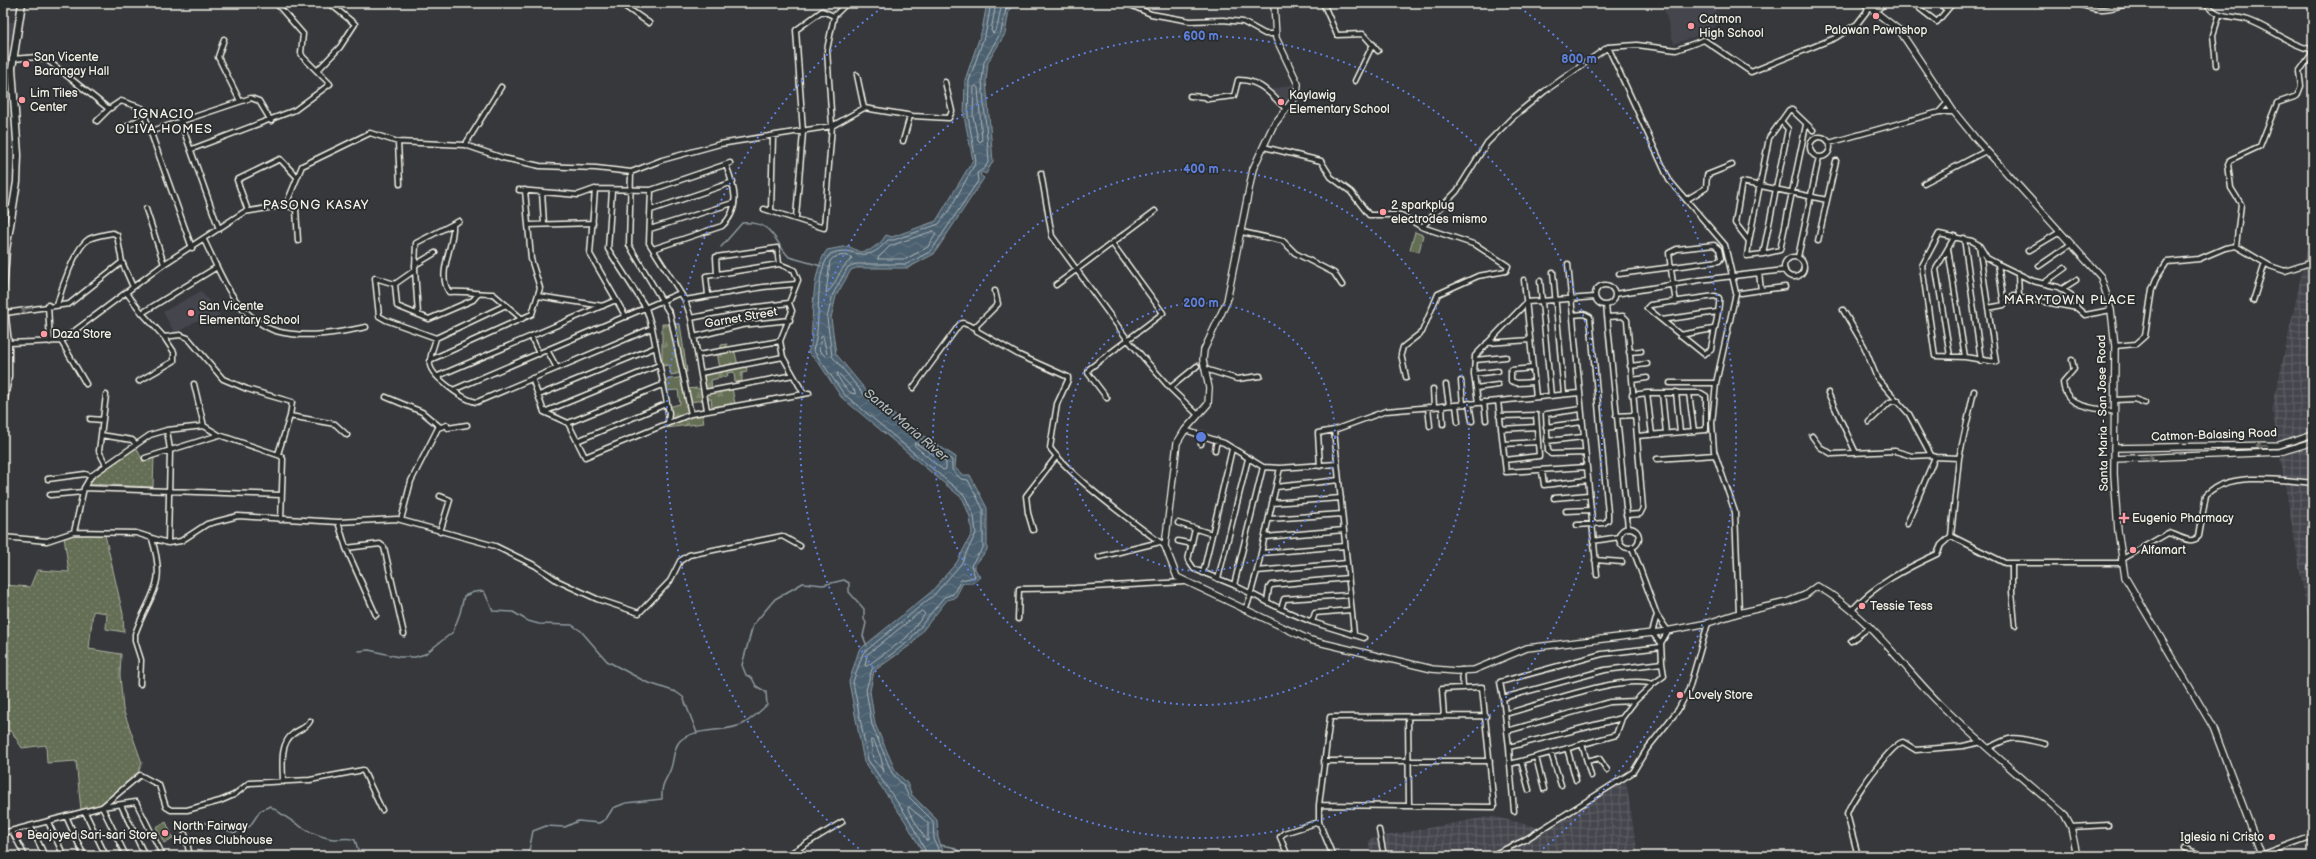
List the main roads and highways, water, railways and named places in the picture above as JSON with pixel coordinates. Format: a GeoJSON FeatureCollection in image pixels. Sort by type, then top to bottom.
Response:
{"type":"FeatureCollection","features":[{"type":"Feature","properties":{"kind":"main road"},"geometry":{"type":"LineString","coordinates":[[3,291],[4,250],[12,210],[18,155],[12,59],[22,3]]}},
{"type":"Feature","properties":{"kind":"main road"},"geometry":{"type":"LineString","coordinates":[[3,300],[8,343],[8,376],[3,406]]}},
{"type":"Feature","properties":{"kind":"water","name":"Santa Maria River"},"geometry":{"type":"Polygon","coordinates":[[[987,3],[1017,3],[1009,10],[1005,34],[988,62],[986,81],[993,161],[986,174],[982,172],[980,175],[984,178],[934,254],[908,268],[856,268],[851,270],[836,296],[831,318],[836,354],[869,394],[904,423],[956,457],[955,468],[963,475],[970,475],[987,508],[987,550],[975,565],[975,569],[980,577],[973,583],[963,583],[955,598],[947,600],[912,644],[874,671],[870,691],[875,724],[896,772],[907,783],[912,795],[937,820],[938,838],[945,855],[940,852],[940,856],[925,856],[905,821],[864,762],[849,682],[859,650],[931,592],[957,562],[972,533],[970,517],[963,499],[841,397],[821,366],[808,352],[811,345],[815,282],[822,259],[827,250],[848,246],[860,252],[870,250],[881,242],[886,235],[892,237],[936,221],[973,160],[964,116],[965,80],[982,30],[987,3]]]}},
{"type":"Feature","properties":{"kind":"waterway"},"geometry":{"type":"LineString","coordinates":[[721,247],[742,223],[753,223],[760,225],[771,232],[789,257],[821,266]]}},
{"type":"Feature","properties":{"kind":"waterway"},"geometry":{"type":"LineString","coordinates":[[528,856],[533,831],[546,826],[565,827],[578,821],[599,823],[606,819],[613,808],[626,803],[662,799],[663,785],[671,768],[677,745],[684,737],[700,732],[736,727],[752,718],[767,705],[766,692],[756,686],[752,678],[746,675],[742,665],[753,625],[775,599],[803,583],[823,585],[844,580],[849,583],[849,592],[864,609],[864,619],[866,623],[863,636],[867,646]]}},
{"type":"Feature","properties":{"kind":"waterway"},"geometry":{"type":"LineString","coordinates":[[359,651],[369,650],[399,657],[415,657],[425,654],[453,632],[464,596],[474,592],[484,591],[493,611],[513,612],[528,621],[539,624],[572,625],[581,631],[607,661],[646,682],[676,692],[683,697],[697,733]]}},
{"type":"Feature","properties":{"kind":"waterway"},"geometry":{"type":"LineString","coordinates":[[196,820],[235,833],[250,826],[260,811],[270,806],[312,833],[331,839],[349,838],[355,840],[360,856]]}},
{"type":"Feature","properties":{"kind":"waterway"},"geometry":{"type":"LineString","coordinates":[[940,845],[952,847],[967,856]]}},
{"type":"Feature","properties":{"kind":"waterway"},"geometry":{"type":"LineString","coordinates":[[507,856],[517,852],[523,856]]}},
{"type":"Feature","properties":{"kind":"place","name":"Palawan Pawnshop"},"geometry":{"type":"Point","coordinates":[1876,16]}},
{"type":"Feature","properties":{"kind":"place","name":"Catmon High School"},"geometry":{"type":"Point","coordinates":[1691,26]}},
{"type":"Feature","properties":{"kind":"place","name":"San Vicente Barangay Hall"},"geometry":{"type":"Point","coordinates":[26,64]}},
{"type":"Feature","properties":{"kind":"place","name":"Lim Tiles Center"},"geometry":{"type":"Point","coordinates":[22,100]}},
{"type":"Feature","properties":{"kind":"place","name":"Kaylawig Elementary School"},"geometry":{"type":"Point","coordinates":[1281,102]}},
{"type":"Feature","properties":{"kind":"place","name":"2 sparkplug electrodes mismo"},"geometry":{"type":"Point","coordinates":[1383,212]}},
{"type":"Feature","properties":{"kind":"place","name":"San Vicente Elementary School"},"geometry":{"type":"Point","coordinates":[191,313]}},
{"type":"Feature","properties":{"kind":"place","name":"Daza Store"},"geometry":{"type":"Point","coordinates":[44,334]}},
{"type":"Feature","properties":{"kind":"place","name":"Eugenio Pharmacy"},"geometry":{"type":"Point","coordinates":[2124,518]}},
{"type":"Feature","properties":{"kind":"place","name":"Alfamart"},"geometry":{"type":"Point","coordinates":[2133,550]}},
{"type":"Feature","properties":{"kind":"place","name":"Tessie Tess"},"geometry":{"type":"Point","coordinates":[1862,606]}},
{"type":"Feature","properties":{"kind":"place","name":"Lovely Store"},"geometry":{"type":"Point","coordinates":[1680,695]}},
{"type":"Feature","properties":{"kind":"place","name":"North Fairway Homes Clubhouse"},"geometry":{"type":"Point","coordinates":[165,833]}},
{"type":"Feature","properties":{"kind":"place","name":"Beajoyed Sari-sari Store"},"geometry":{"type":"Point","coordinates":[19,835]}},
{"type":"Feature","properties":{"kind":"place","name":"Iglesia ni Cristo"},"geometry":{"type":"Point","coordinates":[2272,837]}},
{"type":"Feature","properties":{"kind":"district","name":"IGNACIO OLIVA HOMES"},"geometry":{"type":"Point","coordinates":[164,122]}},
{"type":"Feature","properties":{"kind":"district","name":"PASONG KASAY"},"geometry":{"type":"Point","coordinates":[316,205]}},
{"type":"Feature","properties":{"kind":"district","name":"MARYTOWN PLACE"},"geometry":{"type":"Point","coordinates":[2070,300]}}]}
